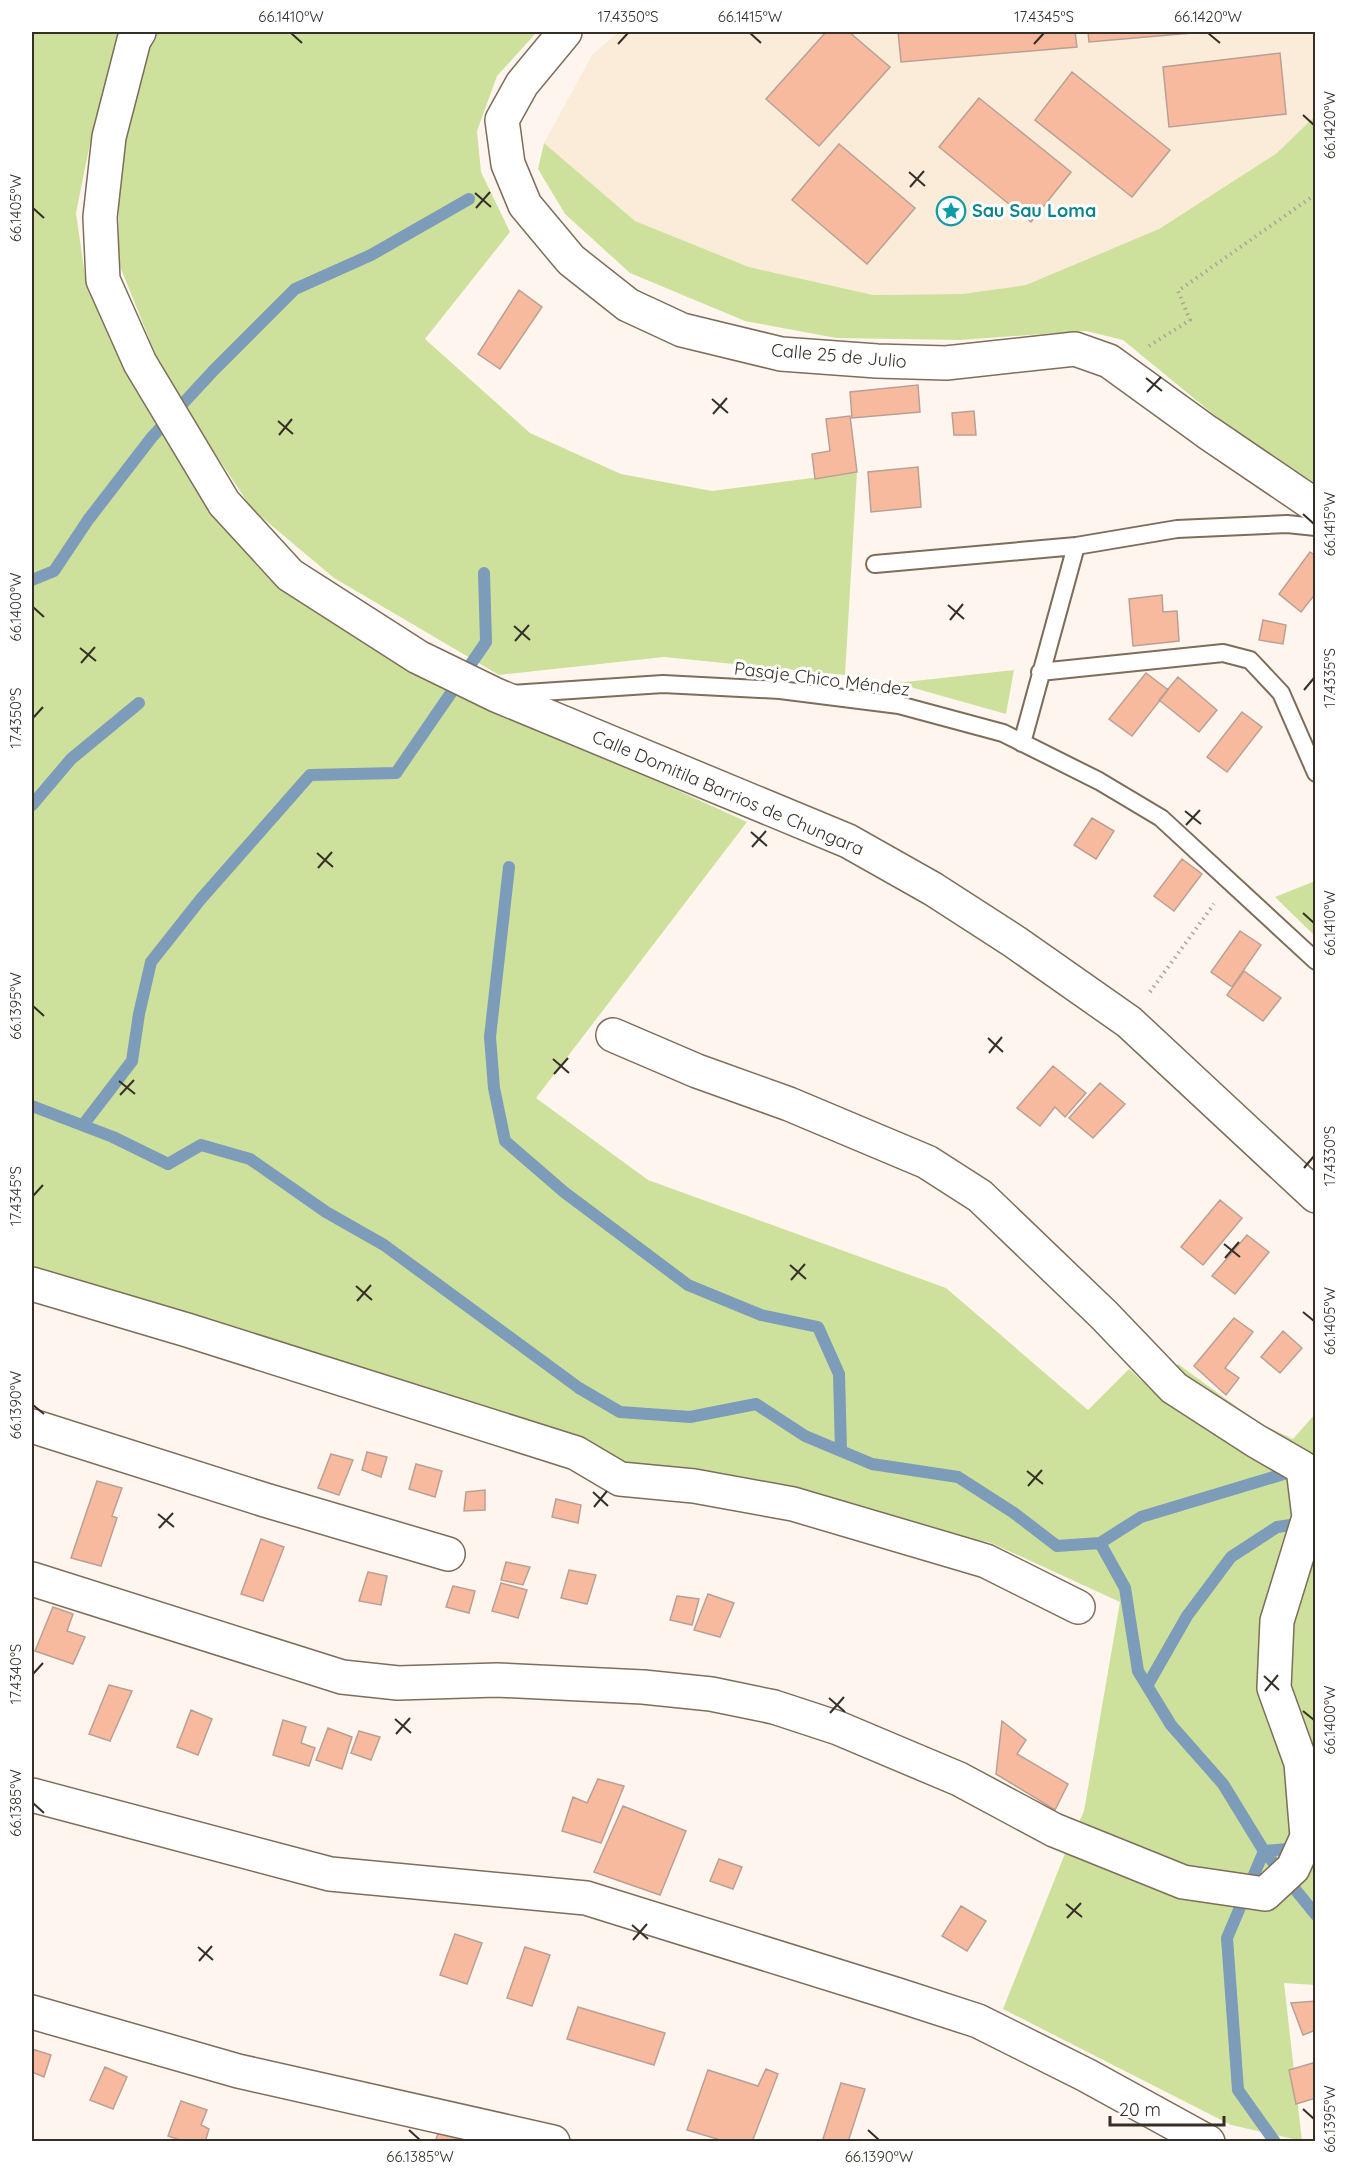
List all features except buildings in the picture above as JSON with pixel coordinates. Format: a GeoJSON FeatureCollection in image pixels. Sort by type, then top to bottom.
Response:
{"type":"FeatureCollection","features":[{"type":"Feature","properties":{"kind":"street","name":"Calle Domitila Barrios de Chungara"},"geometry":{"type":"LineString","coordinates":[[139,32],[134,40],[109,137],[100,216],[103,280],[140,363],[224,503],[290,575],[418,657],[496,695],[848,842],[933,890],[1015,942],[1129,1022],[1316,1196]]}},
{"type":"Feature","properties":{"kind":"street","name":"Calle 25 de Julio"},"geometry":{"type":"LineString","coordinates":[[565,32],[522,84],[502,120],[508,164],[525,205],[571,260],[628,305],[682,330],[781,354],[946,363],[1075,349],[1109,362],[1316,506]]}},
{"type":"Feature","properties":{"kind":"street"},"geometry":{"type":"LineString","coordinates":[[32,1579],[342,1677],[398,1683],[496,1680],[643,1688],[711,1694],[774,1707],[838,1728],[959,1779],[1054,1830],[1184,1882],[1265,1894],[1293,1868],[1307,1837],[1301,1763],[1274,1688],[1277,1621],[1309,1517],[1303,1468],[1256,1442],[1174,1388],[1104,1315],[980,1196],[927,1162],[613,1035]]}},
{"type":"Feature","properties":{"kind":"street"},"geometry":{"type":"LineString","coordinates":[[32,1284],[187,1330],[576,1453],[620,1479],[694,1486],[793,1504],[986,1561],[1078,1607]]}},
{"type":"Feature","properties":{"kind":"street"},"geometry":{"type":"LineString","coordinates":[[32,1426],[265,1500],[448,1554]]}},
{"type":"Feature","properties":{"kind":"street"},"geometry":{"type":"LineString","coordinates":[[32,1795],[330,1874],[586,1898],[978,2021],[1086,2075],[1208,2142]]}},
{"type":"Feature","properties":{"kind":"street"},"geometry":{"type":"LineString","coordinates":[[32,2012],[237,2071],[552,2142]]}},
{"type":"Feature","properties":{"kind":"lane"},"geometry":{"type":"LineString","coordinates":[[875,564],[1076,546],[1177,529],[1287,524],[1316,527]]}},
{"type":"Feature","properties":{"kind":"lane"},"geometry":{"type":"LineString","coordinates":[[1022,743],[1076,546]]}},
{"type":"Feature","properties":{"kind":"lane"},"geometry":{"type":"LineString","coordinates":[[1040,672],[1223,653],[1250,660],[1281,693],[1316,773]]}},
{"type":"Feature","properties":{"kind":"lane","name":"Pasaje Chico Méndez"},"geometry":{"type":"LineString","coordinates":[[496,695],[663,684],[780,690],[899,705],[1003,733],[1099,781],[1161,818],[1316,961]]}},
{"type":"Feature","properties":{"kind":"path"},"geometry":{"type":"LineString","coordinates":[[1109,362],[1138,353],[1190,320],[1178,291],[1316,194]]}},
{"type":"Feature","properties":{"kind":"path"},"geometry":{"type":"LineString","coordinates":[[1129,1022],[1231,881]]}},
{"type":"Feature","properties":{"kind":"shaded area"},"geometry":{"type":"Polygon","coordinates":[[[618,32],[1315,32],[1315,116],[1277,153],[1159,229],[1026,285],[962,294],[873,295],[749,267],[635,221],[544,143],[592,55],[618,32]]]}},
{"type":"Feature","properties":{"kind":"green space"},"geometry":{"type":"Polygon","coordinates":[[[32,32],[127,32],[95,119],[76,213],[86,282],[111,342],[206,507],[277,584],[433,679],[747,822],[536,1098],[648,1180],[946,1288],[1088,1410],[1129,1369],[1155,1393],[1178,1364],[1259,1423],[1293,1439],[1315,1414],[1315,1985],[1284,1983],[1302,2141],[1231,2125],[1003,2009],[1084,1811],[1120,1602],[989,1542],[855,1520],[654,1473],[32,1269],[32,32]]]}},
{"type":"Feature","properties":{"kind":"green space"},"geometry":{"type":"Polygon","coordinates":[[[153,32],[537,32],[497,76],[477,131],[481,172],[510,232],[425,339],[530,433],[621,474],[712,491],[857,472],[845,675],[664,657],[499,675],[334,578],[252,509],[165,378],[119,264],[118,160],[153,32]]]}},
{"type":"Feature","properties":{"kind":"green space"},"geometry":{"type":"Polygon","coordinates":[[[1315,116],[1315,483],[1241,437],[1123,340],[1086,331],[960,340],[836,338],[745,321],[630,273],[565,214],[538,169],[544,143],[635,221],[749,267],[873,295],[962,294],[1026,285],[1159,229],[1277,153],[1315,116]]]}},
{"type":"Feature","properties":{"kind":"green space"},"geometry":{"type":"Polygon","coordinates":[[[1014,670],[1006,714],[896,683],[1014,670]]]}},
{"type":"Feature","properties":{"kind":"green space"},"geometry":{"type":"Polygon","coordinates":[[[1315,881],[1315,936],[1275,897],[1315,881]]]}},
{"type":"Feature","properties":{"kind":"waterway"},"geometry":{"type":"LineString","coordinates":[[32,580],[54,571],[88,520],[152,437],[213,371],[295,289],[371,255],[469,199]]}},
{"type":"Feature","properties":{"kind":"waterway"},"geometry":{"type":"LineString","coordinates":[[83,1125],[132,1061],[139,1014],[151,962],[200,900],[310,775],[396,773],[486,642],[484,573]]}},
{"type":"Feature","properties":{"kind":"waterway"},"geometry":{"type":"LineString","coordinates":[[32,805],[71,759],[139,703]]}},
{"type":"Feature","properties":{"kind":"waterway"},"geometry":{"type":"LineString","coordinates":[[509,867],[490,1037],[494,1088],[505,1141],[564,1192],[688,1285],[761,1315],[818,1327],[839,1374],[841,1451]]}},
{"type":"Feature","properties":{"kind":"waterway"},"geometry":{"type":"LineString","coordinates":[[32,1106],[113,1137],[168,1164],[201,1145],[250,1159],[326,1212],[384,1245],[579,1388],[620,1412],[690,1417],[756,1404],[805,1436],[872,1464],[958,1477],[1014,1513],[1057,1546],[1100,1543],[1141,1517],[1297,1470]]}},
{"type":"Feature","properties":{"kind":"waterway"},"geometry":{"type":"LineString","coordinates":[[1147,1686],[1187,1616],[1231,1557],[1277,1527],[1305,1523]]}},
{"type":"Feature","properties":{"kind":"waterway"},"geometry":{"type":"LineString","coordinates":[[1100,1543],[1125,1588],[1138,1671],[1171,1725],[1223,1784],[1264,1851],[1227,1938],[1238,2090],[1275,2142]]}},
{"type":"Feature","properties":{"kind":"waterway"},"geometry":{"type":"LineString","coordinates":[[1264,1851],[1299,1848]]}},
{"type":"Feature","properties":{"kind":"waterway"},"geometry":{"type":"LineString","coordinates":[[1264,1851],[1316,1915]]}},
{"type":"Feature","properties":{"kind":"place","name":"Sau Sau Loma"},"geometry":{"type":"Point","coordinates":[951,211]}}]}
